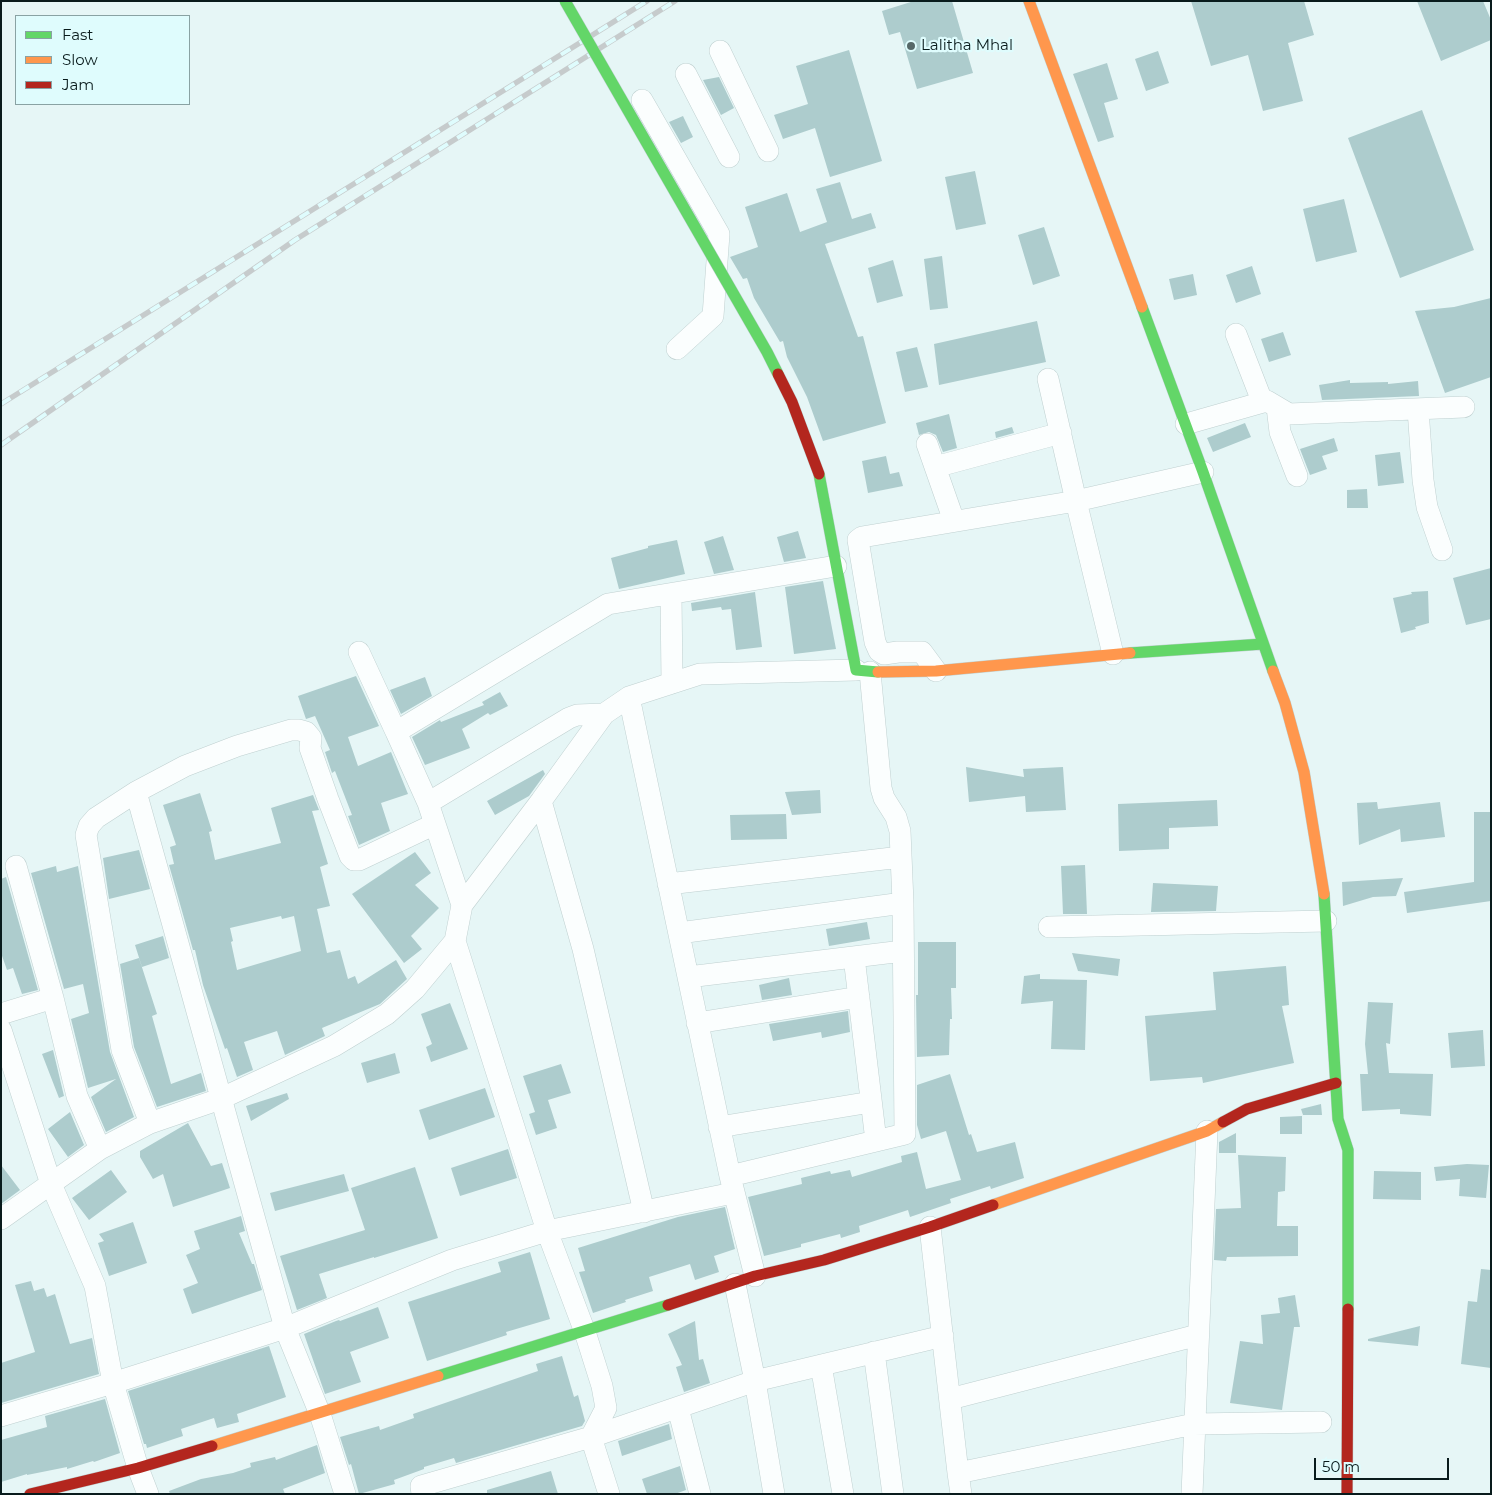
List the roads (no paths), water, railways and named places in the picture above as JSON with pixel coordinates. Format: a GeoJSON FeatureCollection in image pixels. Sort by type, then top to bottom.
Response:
{"type":"FeatureCollection","features":[{"type":"Feature","properties":{"kind":"street"},"geometry":{"type":"LineString","coordinates":[[1,1416],[113,1383],[285,1328],[452,1260],[548,1231],[644,1212],[731,1184],[905,1134],[903,904],[899,823],[884,798],[881,788],[863,671],[836,566],[819,474],[792,402],[767,352],[565,1]]}},
{"type":"Feature","properties":{"kind":"street"},"geometry":{"type":"LineString","coordinates":[[1029,1],[1204,472],[1285,703],[1304,772],[1325,898],[1338,1119],[1348,1150],[1347,1494]]}},
{"type":"Feature","properties":{"kind":"street"},"geometry":{"type":"LineString","coordinates":[[720,51],[768,152]]}},
{"type":"Feature","properties":{"kind":"street"},"geometry":{"type":"LineString","coordinates":[[686,74],[729,157]]}},
{"type":"Feature","properties":{"kind":"street"},"geometry":{"type":"LineString","coordinates":[[642,100],[719,234],[712,316],[677,350]]}},
{"type":"Feature","properties":{"kind":"street"},"geometry":{"type":"LineString","coordinates":[[1236,334],[1269,404],[1296,476]]}},
{"type":"Feature","properties":{"kind":"street"},"geometry":{"type":"LineString","coordinates":[[1048,378],[1113,654]]}},
{"type":"Feature","properties":{"kind":"street"},"geometry":{"type":"LineString","coordinates":[[1186,424],[1269,404],[1289,414],[1464,407]]}},
{"type":"Feature","properties":{"kind":"street"},"geometry":{"type":"LineString","coordinates":[[1418,409],[1423,480],[1427,506],[1442,550]]}},
{"type":"Feature","properties":{"kind":"street"},"geometry":{"type":"LineString","coordinates":[[935,467],[1061,433]]}},
{"type":"Feature","properties":{"kind":"street"},"geometry":{"type":"LineString","coordinates":[[926,444],[954,521]]}},
{"type":"Feature","properties":{"kind":"street"},"geometry":{"type":"LineString","coordinates":[[936,671],[922,652],[884,654],[879,651],[875,642],[858,542],[862,537],[1076,501],[1204,472]]}},
{"type":"Feature","properties":{"kind":"street"},"geometry":{"type":"LineString","coordinates":[[396,732],[608,604],[836,566]]}},
{"type":"Feature","properties":{"kind":"street"},"geometry":{"type":"LineString","coordinates":[[671,594],[672,683]]}},
{"type":"Feature","properties":{"kind":"street"},"geometry":{"type":"LineString","coordinates":[[609,1494],[591,1437],[606,1408],[602,1386],[585,1332],[548,1231],[455,941],[462,905],[604,714],[629,696],[700,674],[936,671],[1113,654],[1263,644]]}},
{"type":"Feature","properties":{"kind":"street"},"geometry":{"type":"LineString","coordinates":[[359,652],[428,803],[462,905]]}},
{"type":"Feature","properties":{"kind":"street"},"geometry":{"type":"LineString","coordinates":[[629,696],[731,1184],[755,1276]]}},
{"type":"Feature","properties":{"kind":"street"},"geometry":{"type":"LineString","coordinates":[[428,803],[569,718],[577,715],[604,714]]}},
{"type":"Feature","properties":{"kind":"street"},"geometry":{"type":"LineString","coordinates":[[150,1123],[122,1050],[86,835],[89,826],[96,818],[136,792],[185,766],[237,746],[291,730],[299,730],[306,732],[311,738],[310,748],[350,856],[354,860],[359,860],[435,824]]}},
{"type":"Feature","properties":{"kind":"street"},"geometry":{"type":"LineString","coordinates":[[136,792],[285,1328],[320,1414],[345,1494]]}},
{"type":"Feature","properties":{"kind":"street"},"geometry":{"type":"LineString","coordinates":[[541,801],[583,949],[644,1212]]}},
{"type":"Feature","properties":{"kind":"street"},"geometry":{"type":"LineString","coordinates":[[668,884],[901,857]]}},
{"type":"Feature","properties":{"kind":"street"},"geometry":{"type":"LineString","coordinates":[[16,866],[53,998],[77,1096],[100,1149]]}},
{"type":"Feature","properties":{"kind":"street"},"geometry":{"type":"LineString","coordinates":[[678,933],[903,904]]}},
{"type":"Feature","properties":{"kind":"street"},"geometry":{"type":"LineString","coordinates":[[1049,927],[1326,920]]}},
{"type":"Feature","properties":{"kind":"street"},"geometry":{"type":"LineString","coordinates":[[1,1219],[100,1149],[150,1123],[220,1099],[334,1046],[387,1014],[415,989],[455,941]]}},
{"type":"Feature","properties":{"kind":"street"},"geometry":{"type":"LineString","coordinates":[[688,977],[903,951]]}},
{"type":"Feature","properties":{"kind":"street"},"geometry":{"type":"LineString","coordinates":[[854,958],[876,1141]]}},
{"type":"Feature","properties":{"kind":"street"},"geometry":{"type":"LineString","coordinates":[[697,1023],[858,997]]}},
{"type":"Feature","properties":{"kind":"street"},"geometry":{"type":"LineString","coordinates":[[1,1014],[53,998]]}},
{"type":"Feature","properties":{"kind":"street"},"geometry":{"type":"LineString","coordinates":[[1,1030],[51,1184],[95,1286],[113,1383],[138,1468],[148,1494]]}},
{"type":"Feature","properties":{"kind":"street"},"geometry":{"type":"LineString","coordinates":[[30,1494],[138,1468],[585,1332],[755,1276],[824,1260],[930,1227],[1207,1131],[1246,1109],[1336,1083]]}},
{"type":"Feature","properties":{"kind":"street"},"geometry":{"type":"LineString","coordinates":[[719,1127],[871,1102]]}},
{"type":"Feature","properties":{"kind":"street"},"geometry":{"type":"LineString","coordinates":[[1192,1494],[1207,1131]]}},
{"type":"Feature","properties":{"kind":"street"},"geometry":{"type":"LineString","coordinates":[[930,1227],[961,1494]]}},
{"type":"Feature","properties":{"kind":"street"},"geometry":{"type":"LineString","coordinates":[[735,1284],[755,1381],[774,1494]]}},
{"type":"Feature","properties":{"kind":"street"},"geometry":{"type":"LineString","coordinates":[[950,1400],[1198,1335]]}},
{"type":"Feature","properties":{"kind":"street"},"geometry":{"type":"LineString","coordinates":[[422,1494],[421,1486],[591,1437],[755,1381],[943,1336]]}},
{"type":"Feature","properties":{"kind":"street"},"geometry":{"type":"LineString","coordinates":[[874,1352],[893,1494]]}},
{"type":"Feature","properties":{"kind":"street"},"geometry":{"type":"LineString","coordinates":[[822,1365],[843,1494]]}},
{"type":"Feature","properties":{"kind":"street"},"geometry":{"type":"LineString","coordinates":[[678,1408],[700,1494]]}},
{"type":"Feature","properties":{"kind":"street"},"geometry":{"type":"LineString","coordinates":[[958,1473],[1194,1424],[1321,1422]]}},
{"type":"Feature","properties":{"kind":"railway"},"geometry":{"type":"LineString","coordinates":[[1,404],[647,1]]}},
{"type":"Feature","properties":{"kind":"railway"},"geometry":{"type":"LineString","coordinates":[[1,445],[295,240],[675,1]]}},
{"type":"Feature","properties":{"kind":"place","name":"Lalitha Mhal"},"geometry":{"type":"Point","coordinates":[911,46]}}]}
